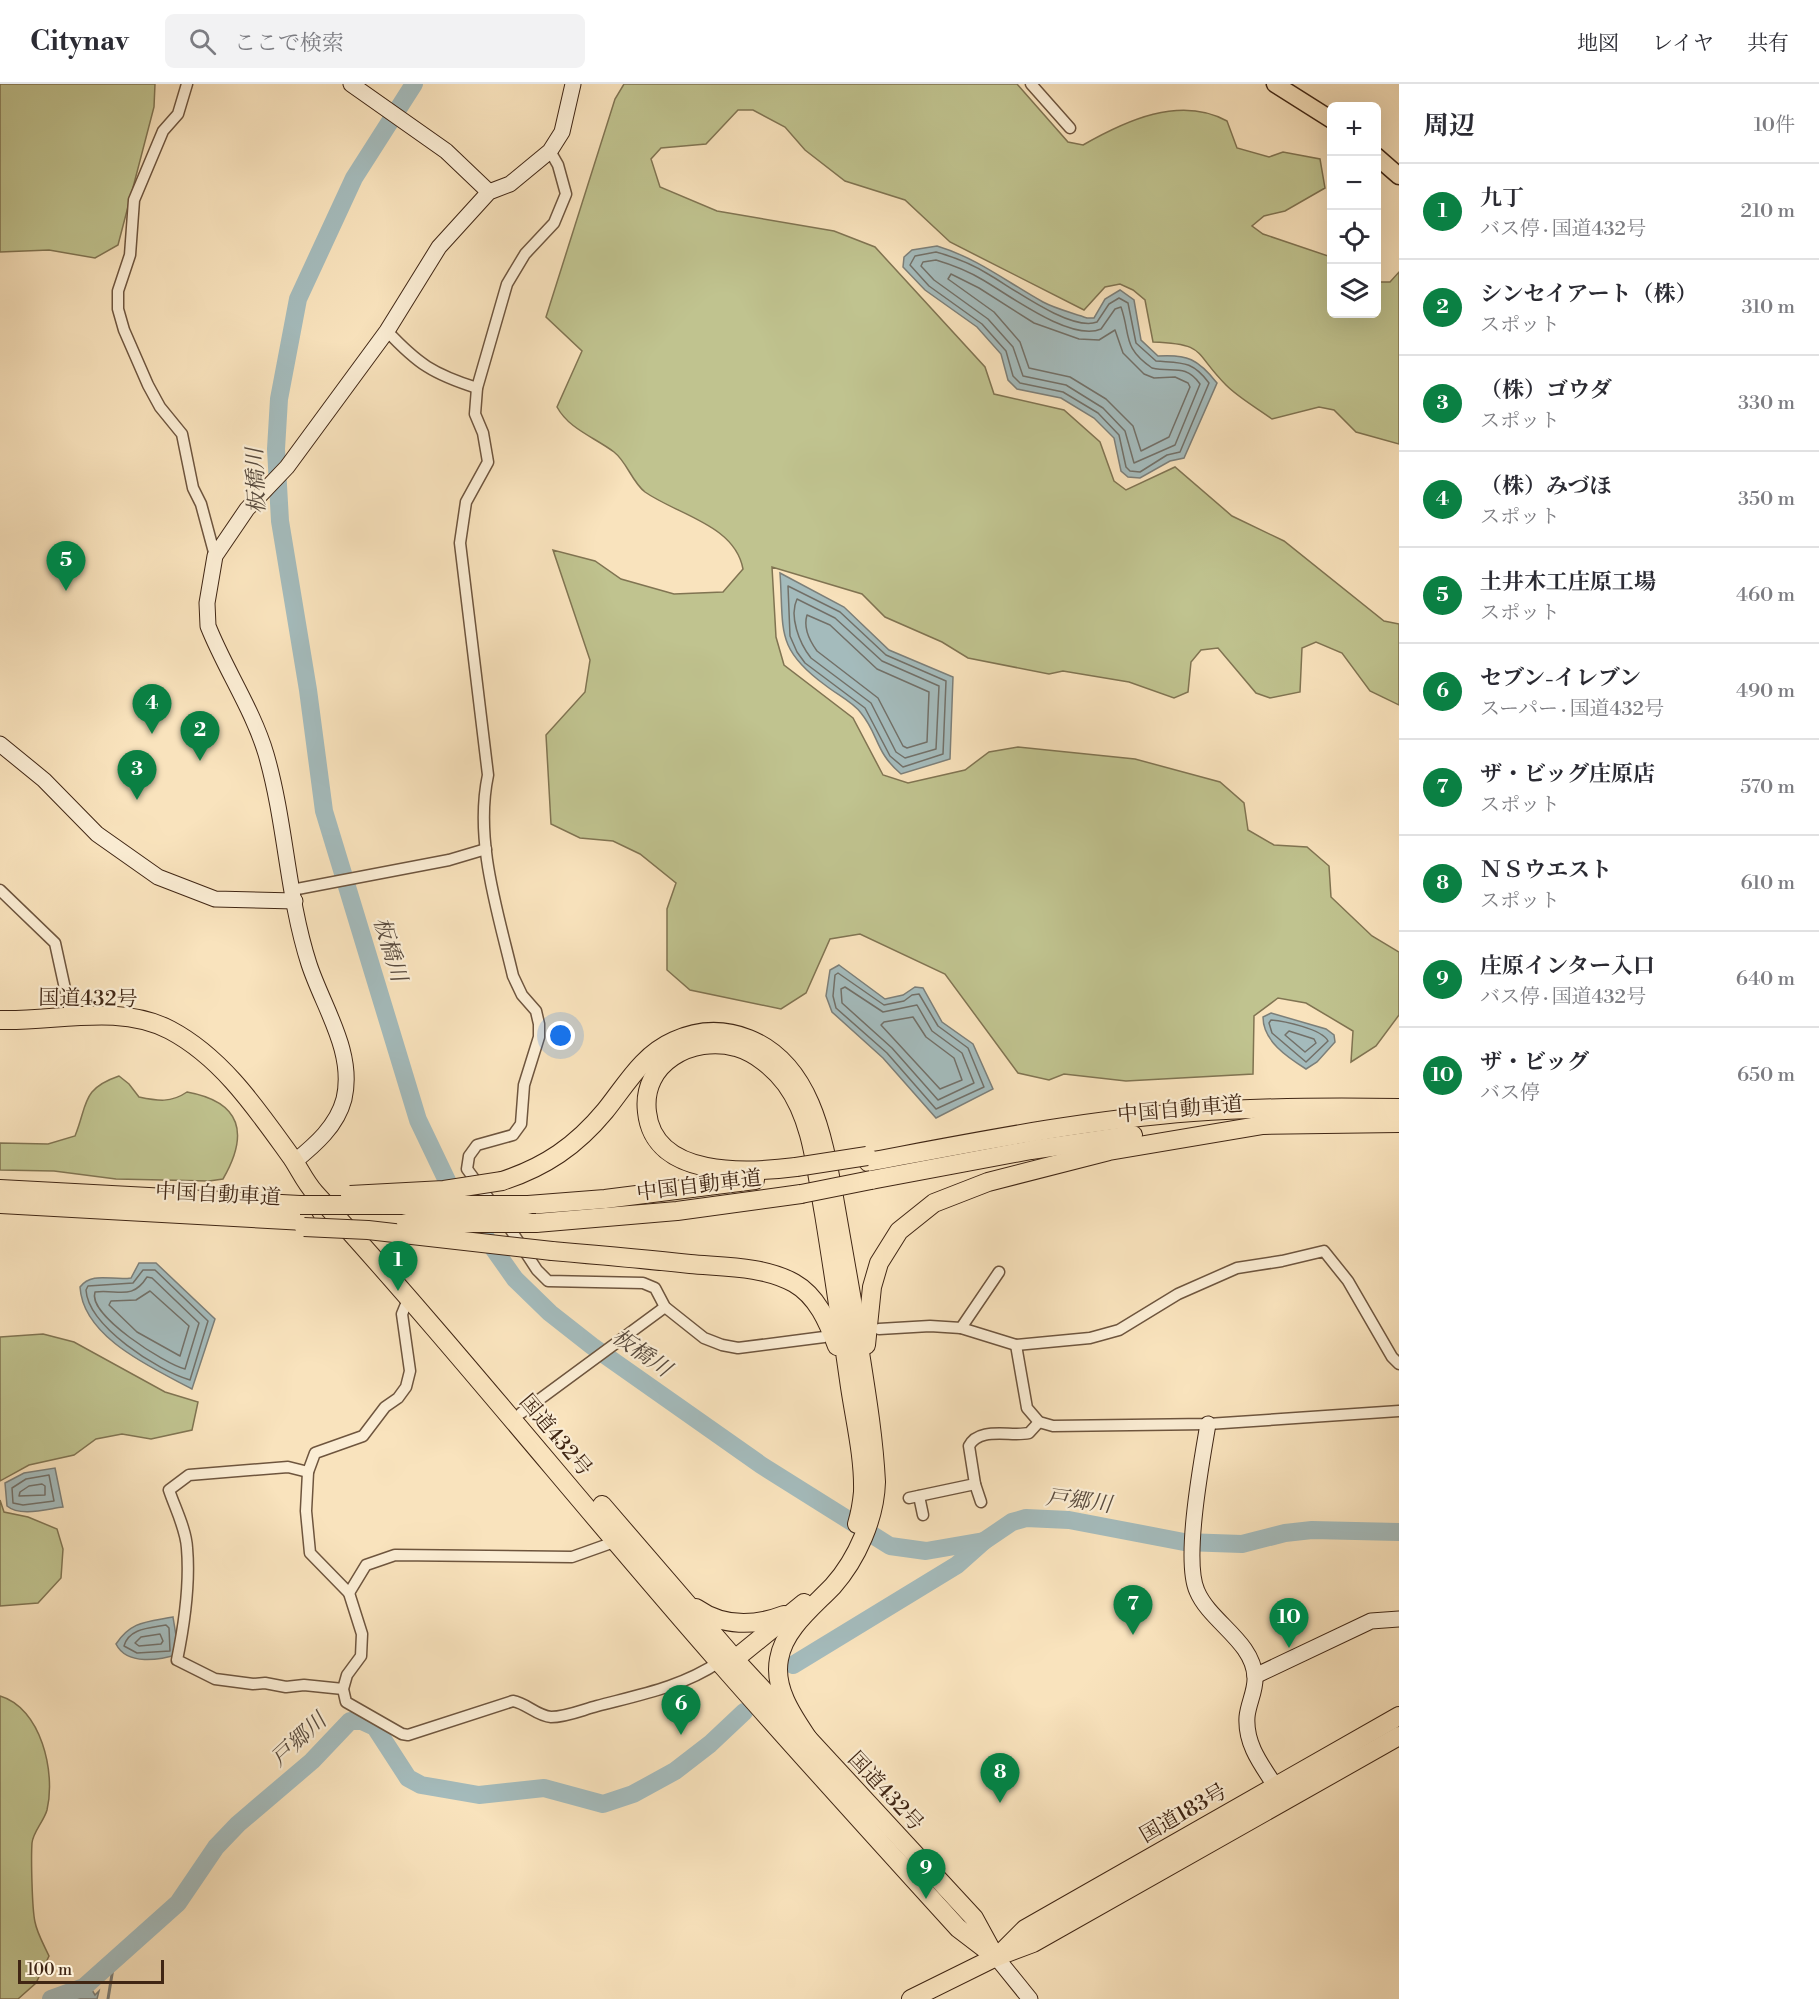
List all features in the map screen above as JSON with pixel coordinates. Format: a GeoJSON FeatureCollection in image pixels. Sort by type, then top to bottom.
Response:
{"type":"FeatureCollection","features":[{"type":"Feature","properties":{"kind":"highway","name":"国道432号"},"geometry":{"type":"LineString","coordinates":[[0,1020],[71,1016],[138,1019],[168,1029],[195,1046],[248,1098],[310,1188],[409,1296],[616,1541],[730,1664],[958,1928],[996,1957]]}},
{"type":"Feature","properties":{"kind":"highway"},"geometry":{"type":"LineString","coordinates":[[302,1213],[502,1182],[546,1164],[570,1148],[588,1131],[641,1064],[671,1042],[688,1035],[723,1031],[758,1042],[788,1066],[799,1082],[822,1135],[847,1267],[857,1387]]}},
{"type":"Feature","properties":{"kind":"highway"},"geometry":{"type":"LineString","coordinates":[[730,1664],[834,1585],[857,1539],[875,1467],[838,1299],[813,1151],[804,1120],[786,1085],[759,1058],[724,1045],[707,1044],[684,1050],[663,1062],[654,1074],[645,1101],[647,1117],[654,1133],[666,1148],[697,1166],[742,1172],[796,1171]]}},
{"type":"Feature","properties":{"kind":"highway","name":"中国自動車道"},"geometry":{"type":"LineString","coordinates":[[0,1189],[187,1206],[536,1223],[666,1212],[801,1194],[869,1166],[997,1139],[1112,1121],[1191,1112],[1270,1108],[1399,1108]]}},
{"type":"Feature","properties":{"kind":"highway","name":"中国自動車道"},"geometry":{"type":"LineString","coordinates":[[302,1213],[528,1205],[691,1189],[796,1171],[869,1166],[1109,1138],[1269,1124],[1399,1124]]}},
{"type":"Feature","properties":{"kind":"highway"},"geometry":{"type":"LineString","coordinates":[[857,1387],[872,1287],[879,1263],[899,1231],[934,1203],[988,1182],[1109,1151],[1269,1124]]}},
{"type":"Feature","properties":{"kind":"highway","name":"国道432号"},"geometry":{"type":"LineString","coordinates":[[294,1162],[419,1293],[685,1600],[730,1664],[811,1743],[974,1918],[996,1957]]}},
{"type":"Feature","properties":{"kind":"highway","name":"中国自動車道"},"geometry":{"type":"LineString","coordinates":[[0,1204],[187,1206]]}},
{"type":"Feature","properties":{"kind":"highway"},"geometry":{"type":"LineString","coordinates":[[302,1213],[368,1230],[763,1272],[794,1283],[825,1316],[857,1387]]}},
{"type":"Feature","properties":{"kind":"highway"},"geometry":{"type":"LineString","coordinates":[[685,1600],[711,1617],[735,1623],[775,1618],[803,1610]]}},
{"type":"Feature","properties":{"kind":"highway"},"geometry":{"type":"LineString","coordinates":[[803,1610],[782,1649],[778,1672],[785,1701],[811,1743]]}},
{"type":"Feature","properties":{"kind":"highway","name":"国道183号"},"geometry":{"type":"LineString","coordinates":[[1279,1793],[1399,1716]]}},
{"type":"Feature","properties":{"kind":"highway","name":"国道183号"},"geometry":{"type":"LineString","coordinates":[[911,1999],[996,1957],[1025,1929],[1279,1793],[1399,1736]]}},
{"type":"Feature","properties":{"kind":"main road"},"geometry":{"type":"LineString","coordinates":[[1275,84],[1327,117]]}},
{"type":"Feature","properties":{"kind":"main road"},"geometry":{"type":"LineString","coordinates":[[1381,160],[1399,176]]}},
{"type":"Feature","properties":{"kind":"street"},"geometry":{"type":"LineString","coordinates":[[186,84],[178,114],[163,131],[134,200],[130,255],[118,291],[118,309],[124,330],[148,385],[160,407],[182,434],[194,489],[201,504],[215,556]]}},
{"type":"Feature","properties":{"kind":"street"},"geometry":{"type":"LineString","coordinates":[[351,84],[446,151],[489,192]]}},
{"type":"Feature","properties":{"kind":"street"},"geometry":{"type":"LineString","coordinates":[[294,1162],[323,1139],[344,1100],[346,1077],[344,1051],[309,963],[293,895],[289,864],[266,753],[208,626],[207,603],[215,556],[247,508],[287,467],[387,330],[439,247],[489,192],[519,178],[550,151],[562,132],[573,84]]}},
{"type":"Feature","properties":{"kind":"street"},"geometry":{"type":"LineString","coordinates":[[1031,84],[1070,128]]}},
{"type":"Feature","properties":{"kind":"street"},"geometry":{"type":"LineString","coordinates":[[550,151],[558,165],[566,194],[554,223],[525,254],[507,284],[477,388],[475,414],[483,433],[488,462],[466,502],[460,543],[488,775],[482,801],[486,849],[513,976],[522,995],[536,1011],[539,1037],[524,1085],[521,1124],[513,1135],[477,1145],[469,1156],[467,1169],[537,1270],[548,1281],[643,1283],[655,1288],[665,1307],[704,1338],[722,1345],[738,1348],[824,1336]]}},
{"type":"Feature","properties":{"kind":"street"},"geometry":{"type":"LineString","coordinates":[[387,330],[415,360],[445,378],[477,388]]}},
{"type":"Feature","properties":{"kind":"street"},"geometry":{"type":"LineString","coordinates":[[0,744],[44,780],[98,834],[158,876],[215,899],[293,895],[449,860],[486,849]]}},
{"type":"Feature","properties":{"kind":"street"},"geometry":{"type":"LineString","coordinates":[[0,890],[56,943],[71,1016]]}},
{"type":"Feature","properties":{"kind":"street"},"geometry":{"type":"LineString","coordinates":[[879,1329],[930,1326],[961,1328],[1016,1345],[1090,1338],[1119,1330],[1178,1293],[1237,1268],[1324,1251],[1348,1281],[1392,1357],[1399,1364]]}},
{"type":"Feature","properties":{"kind":"street"},"geometry":{"type":"LineString","coordinates":[[961,1328],[999,1272]]}},
{"type":"Feature","properties":{"kind":"street"},"geometry":{"type":"LineString","coordinates":[[409,1296],[402,1314],[410,1371],[405,1387],[398,1398],[385,1407],[363,1436],[315,1454],[308,1472],[306,1511],[310,1553],[350,1593],[362,1634],[361,1656],[347,1675],[343,1689],[349,1704],[402,1734],[408,1735],[513,1701],[521,1702],[542,1714],[562,1715],[669,1687],[730,1664]]}},
{"type":"Feature","properties":{"kind":"street"},"geometry":{"type":"LineString","coordinates":[[521,1413],[590,1365],[665,1307]]}},
{"type":"Feature","properties":{"kind":"street"},"geometry":{"type":"LineString","coordinates":[[1016,1345],[1027,1408],[1039,1422],[1053,1426],[1208,1424],[1399,1411]]}},
{"type":"Feature","properties":{"kind":"street"},"geometry":{"type":"LineString","coordinates":[[981,1502],[975,1484],[969,1446],[972,1441],[987,1434],[1029,1433],[1039,1422]]}},
{"type":"Feature","properties":{"kind":"street"},"geometry":{"type":"LineString","coordinates":[[1208,1424],[1199,1480],[1193,1552],[1196,1589],[1205,1606],[1246,1653],[1255,1677],[1247,1718],[1249,1742],[1261,1766],[1279,1793]]}},
{"type":"Feature","properties":{"kind":"street"},"geometry":{"type":"LineString","coordinates":[[308,1472],[288,1467],[189,1475],[169,1490],[187,1546],[183,1608],[185,1623],[177,1660],[214,1679],[286,1687],[304,1685],[343,1689]]}},
{"type":"Feature","properties":{"kind":"street"},"geometry":{"type":"LineString","coordinates":[[923,1515],[914,1497],[975,1484]]}},
{"type":"Feature","properties":{"kind":"street"},"geometry":{"type":"LineString","coordinates":[[350,1593],[366,1565],[396,1555],[572,1557],[616,1541]]}},
{"type":"Feature","properties":{"kind":"street"},"geometry":{"type":"LineString","coordinates":[[1255,1677],[1371,1622],[1399,1619]]}},
{"type":"Feature","properties":{"kind":"street"},"geometry":{"type":"LineString","coordinates":[[996,1957],[1030,1999]]}},
{"type":"Feature","properties":{"kind":"green space"},"geometry":{"type":"Polygon","coordinates":[[[0,84],[155,84],[154,107],[118,245],[95,258],[49,250],[0,252],[0,84]]]}},
{"type":"Feature","properties":{"kind":"green space"},"geometry":{"type":"Polygon","coordinates":[[[624,84],[1017,84],[1068,142],[1083,145],[1117,127],[1153,114],[1191,110],[1227,121],[1237,148],[1269,157],[1283,152],[1320,159],[1325,188],[1285,211],[1264,216],[1252,226],[1263,234],[1327,256],[1327,318],[1381,318],[1381,282],[1390,282],[1399,272],[1399,444],[1356,432],[1334,410],[1319,407],[1272,419],[1231,390],[1203,357],[1191,348],[1153,342],[1145,300],[1133,290],[1120,284],[1105,287],[1084,310],[950,242],[905,200],[845,181],[805,150],[785,127],[753,110],[738,110],[706,144],[661,148],[651,159],[660,187],[717,211],[834,231],[875,247],[985,367],[994,394],[1064,410],[1100,442],[1114,481],[1126,490],[1175,467],[1232,516],[1284,541],[1384,621],[1399,624],[1399,705],[1370,691],[1342,653],[1316,642],[1302,648],[1300,692],[1270,698],[1256,693],[1218,648],[1201,650],[1191,662],[1188,692],[1174,698],[1129,682],[1063,671],[1049,674],[968,658],[942,642],[885,617],[862,594],[772,567],[776,637],[784,665],[853,718],[883,775],[908,783],[965,770],[989,752],[1018,747],[1135,759],[1220,782],[1244,803],[1248,830],[1274,845],[1307,847],[1329,866],[1331,897],[1372,936],[1399,952],[1399,1015],[1376,1046],[1351,1062],[1353,1031],[1306,1003],[1278,998],[1254,1016],[1253,1074],[1126,1081],[1064,1074],[1049,1080],[1018,1073],[945,974],[860,934],[830,939],[806,993],[781,1009],[690,990],[667,970],[667,909],[676,883],[640,854],[613,841],[580,838],[551,824],[546,735],[585,692],[590,660],[553,550],[595,561],[621,579],[674,594],[723,592],[743,569],[738,554],[717,531],[645,492],[636,483],[619,456],[575,427],[557,407],[582,351],[546,317],[615,99],[624,84]]]}},
{"type":"Feature","properties":{"kind":"green space"},"geometry":{"type":"Polygon","coordinates":[[[119,1076],[139,1097],[164,1100],[187,1092],[219,1103],[229,1112],[238,1134],[231,1163],[223,1179],[209,1181],[116,1179],[54,1171],[0,1170],[0,1143],[48,1144],[75,1136],[92,1092],[98,1086],[119,1076]]]}},
{"type":"Feature","properties":{"kind":"green space"},"geometry":{"type":"Polygon","coordinates":[[[43,1334],[74,1342],[165,1392],[198,1402],[192,1430],[151,1439],[122,1434],[96,1439],[74,1455],[29,1465],[0,1481],[0,1337],[43,1334]]]}},
{"type":"Feature","properties":{"kind":"green space"},"geometry":{"type":"Polygon","coordinates":[[[0,1500],[4,1512],[28,1517],[57,1529],[63,1549],[61,1578],[38,1603],[0,1606],[0,1500]]]}},
{"type":"Feature","properties":{"kind":"green space"},"geometry":{"type":"Polygon","coordinates":[[[0,1696],[14,1703],[35,1727],[47,1760],[49,1778],[47,1810],[32,1843],[32,1895],[35,1922],[49,1956],[36,1983],[18,1999],[0,1999],[0,1696]]]}},
{"type":"Feature","properties":{"kind":"water"},"geometry":{"type":"Polygon","coordinates":[[[937,246],[979,264],[1048,304],[1087,318],[1094,318],[1105,299],[1120,290],[1134,300],[1141,340],[1158,356],[1184,357],[1198,363],[1217,383],[1184,458],[1170,461],[1140,478],[1128,477],[1121,471],[1114,438],[1094,418],[1061,398],[1017,389],[1008,380],[1001,354],[977,327],[925,290],[903,267],[904,257],[912,250],[937,246]]]}},
{"type":"Feature","properties":{"kind":"water"},"geometry":{"type":"Polygon","coordinates":[[[780,573],[844,607],[889,650],[953,677],[950,759],[901,774],[893,766],[858,709],[809,672],[790,649],[783,624],[780,573]]]}},
{"type":"Feature","properties":{"kind":"water"},"geometry":{"type":"Polygon","coordinates":[[[839,965],[885,999],[903,995],[915,987],[923,988],[942,1022],[973,1044],[993,1089],[936,1118],[883,1058],[832,1012],[826,996],[830,970],[839,965]]]}},
{"type":"Feature","properties":{"kind":"water"},"geometry":{"type":"Polygon","coordinates":[[[1271,1013],[1326,1029],[1334,1035],[1335,1042],[1317,1062],[1306,1069],[1284,1054],[1267,1034],[1263,1017],[1271,1013]]]}},
{"type":"Feature","properties":{"kind":"water"},"geometry":{"type":"Polygon","coordinates":[[[139,1263],[156,1263],[215,1319],[192,1389],[122,1349],[93,1322],[84,1305],[80,1287],[85,1282],[97,1278],[131,1278],[139,1263]]]}},
{"type":"Feature","properties":{"kind":"water"},"geometry":{"type":"Polygon","coordinates":[[[55,1468],[63,1507],[26,1512],[7,1506],[5,1483],[24,1473],[55,1468]]]}},
{"type":"Feature","properties":{"kind":"water"},"geometry":{"type":"Polygon","coordinates":[[[173,1617],[179,1654],[144,1660],[128,1656],[116,1644],[128,1631],[140,1624],[173,1617]]]}},
{"type":"Feature","properties":{"kind":"water"},"geometry":{"type":"Polygon","coordinates":[[[95,1986],[92,1990],[95,1995],[99,1991],[97,1999],[70,1999],[95,1986]]]}},
{"type":"Feature","properties":{"kind":"waterway","name":"板橋川"},"geometry":{"type":"LineString","coordinates":[[414,84],[354,178],[298,299],[279,399],[276,449],[280,521],[308,690],[324,811],[418,1120],[450,1187],[515,1279],[550,1313],[592,1346],[761,1465],[890,1546],[926,1551],[984,1541]]}},
{"type":"Feature","properties":{"kind":"waterway","name":"戸郷川"},"geometry":{"type":"LineString","coordinates":[[793,1665],[957,1565],[984,1541],[1012,1522],[1026,1518],[1069,1520],[1184,1542],[1242,1544],[1285,1533],[1312,1530],[1399,1532]]}},
{"type":"Feature","properties":{"kind":"waterway","name":"戸郷川"},"geometry":{"type":"LineString","coordinates":[[51,1999],[84,1987],[178,1903],[216,1847],[238,1824],[312,1761],[350,1721],[362,1721],[375,1727],[408,1778],[421,1785],[479,1795],[544,1788],[603,1804],[633,1794],[675,1771],[710,1744],[744,1712]]}},
{"type":"Feature","properties":{"kind":"waterway"},"geometry":{"type":"LineString","coordinates":[[108,1999],[114,1962]]}},
{"type":"Feature","properties":{"kind":"place","name":"土井木工庄原工場"},"geometry":{"type":"Point","coordinates":[66,591]}},
{"type":"Feature","properties":{"kind":"place","name":"（株）みづほ"},"geometry":{"type":"Point","coordinates":[152,734]}},
{"type":"Feature","properties":{"kind":"place","name":"シンセイアート（株）"},"geometry":{"type":"Point","coordinates":[200,761]}},
{"type":"Feature","properties":{"kind":"place","name":"（株）ゴウダ"},"geometry":{"type":"Point","coordinates":[137,800]}},
{"type":"Feature","properties":{"kind":"place","name":"九丁"},"geometry":{"type":"Point","coordinates":[398,1291]}},
{"type":"Feature","properties":{"kind":"place","name":"ザ・ビッグ庄原店"},"geometry":{"type":"Point","coordinates":[1133,1635]}},
{"type":"Feature","properties":{"kind":"place","name":"ザ・ビッグ"},"geometry":{"type":"Point","coordinates":[1289,1648]}},
{"type":"Feature","properties":{"kind":"place","name":"セブン-イレブン"},"geometry":{"type":"Point","coordinates":[681,1735]}},
{"type":"Feature","properties":{"kind":"place","name":"ＮＳウエスト"},"geometry":{"type":"Point","coordinates":[1000,1803]}},
{"type":"Feature","properties":{"kind":"place","name":"庄原インター入口"},"geometry":{"type":"Point","coordinates":[926,1899]}}]}
